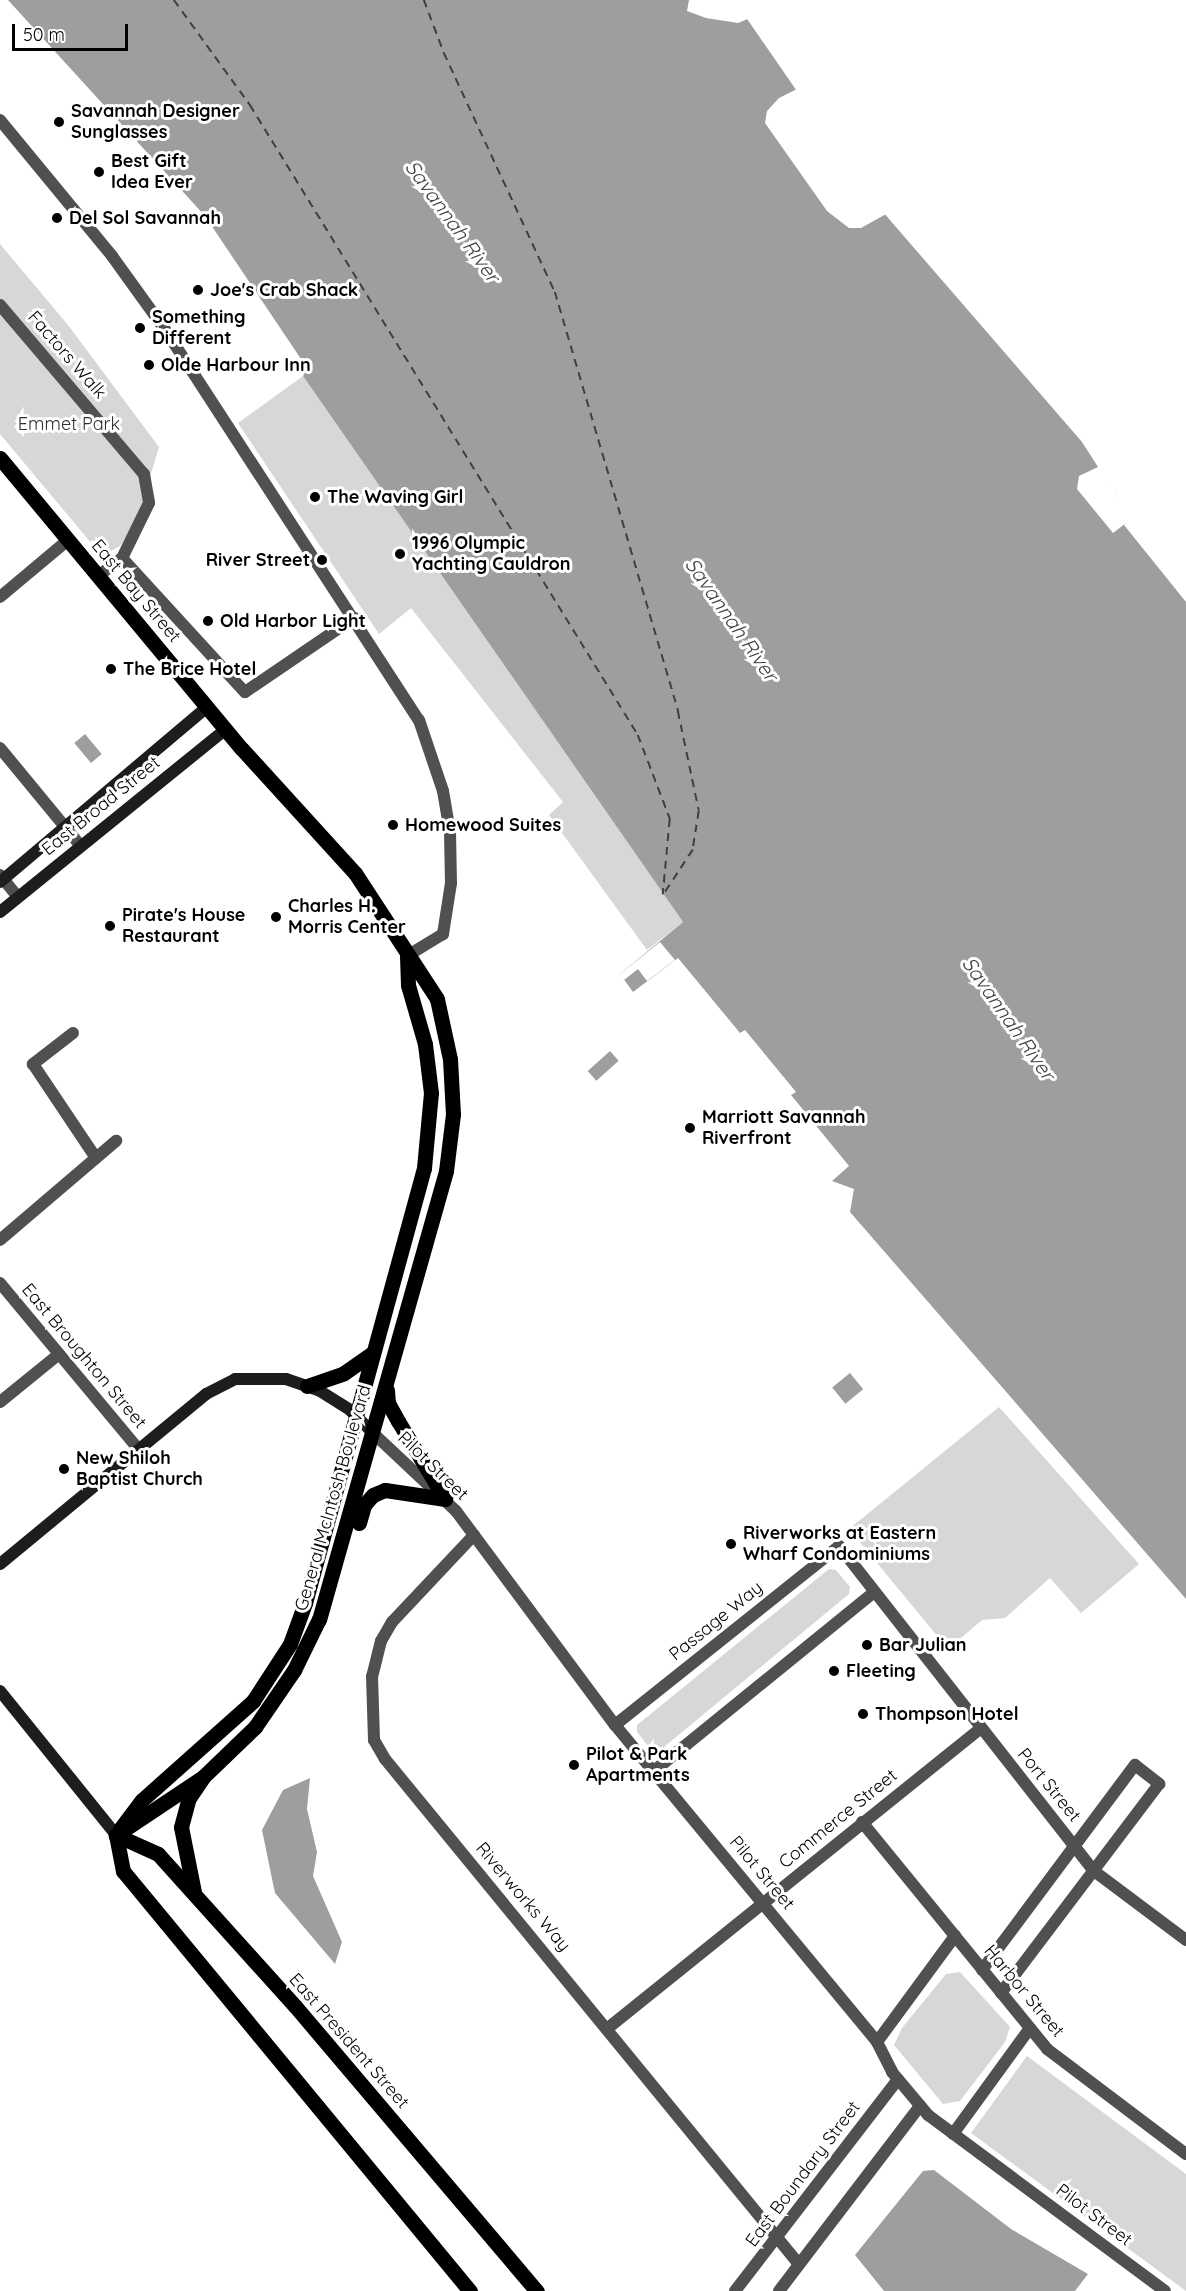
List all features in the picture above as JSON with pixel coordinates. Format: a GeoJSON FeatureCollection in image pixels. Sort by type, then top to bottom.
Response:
{"type":"FeatureCollection","features":[{"type":"Feature","properties":{"kind":"main road","name":"East Bay Street"},"geometry":{"type":"LineString","coordinates":[[0,458],[242,749]]}},
{"type":"Feature","properties":{"kind":"main road","name":"East Broad Street"},"geometry":{"type":"LineString","coordinates":[[1,878],[207,707]]}},
{"type":"Feature","properties":{"kind":"main road","name":"East Broad Street"},"geometry":{"type":"LineString","coordinates":[[0,912],[226,729]]}},
{"type":"Feature","properties":{"kind":"main road","name":"General McIntosh Boulevard"},"geometry":{"type":"LineString","coordinates":[[116,1835],[203,1777],[255,1727],[294,1670],[319,1619],[446,1171],[453,1114],[450,1059],[437,999],[355,873],[242,749]]}},
{"type":"Feature","properties":{"kind":"main road","name":"General McIntosh Boulevard"},"geometry":{"type":"LineString","coordinates":[[116,1835],[142,1800],[253,1701],[290,1644],[305,1603],[424,1168],[431,1112],[425,1044],[408,985],[407,956]]}},
{"type":"Feature","properties":{"kind":"main road"},"geometry":{"type":"LineString","coordinates":[[307,1386],[344,1373],[373,1353]]}},
{"type":"Feature","properties":{"kind":"main road"},"geometry":{"type":"LineString","coordinates":[[0,1564],[140,1451],[206,1394],[235,1379],[286,1379],[307,1386],[356,1416],[373,1433]]}},
{"type":"Feature","properties":{"kind":"main road"},"geometry":{"type":"LineString","coordinates":[[387,1384],[388,1403],[445,1499]]}},
{"type":"Feature","properties":{"kind":"main road"},"geometry":{"type":"LineString","coordinates":[[319,1619],[343,1576],[364,1505],[373,1495],[399,1490],[445,1499]]}},
{"type":"Feature","properties":{"kind":"main road","name":"East President Street"},"geometry":{"type":"LineString","coordinates":[[0,1691],[116,1835],[158,1854],[295,2006],[537,2291]]}},
{"type":"Feature","properties":{"kind":"main road"},"geometry":{"type":"LineString","coordinates":[[195,1896],[181,1827],[189,1798],[203,1777]]}},
{"type":"Feature","properties":{"kind":"main road","name":"East President Street"},"geometry":{"type":"LineString","coordinates":[[116,1835],[123,1871],[470,2291]]}},
{"type":"Feature","properties":{"kind":"street"},"geometry":{"type":"LineString","coordinates":[[0,120],[112,256],[164,328],[418,720],[437,768],[448,815],[451,884],[446,927],[439,939],[407,956]]}},
{"type":"Feature","properties":{"kind":"street","name":"Factors Walk"},"geometry":{"type":"LineString","coordinates":[[0,305],[144,474],[149,503],[122,558],[98,576]]}},
{"type":"Feature","properties":{"kind":"street"},"geometry":{"type":"LineString","coordinates":[[0,597],[68,540]]}},
{"type":"Feature","properties":{"kind":"street"},"geometry":{"type":"LineString","coordinates":[[122,558],[245,692],[354,618]]}},
{"type":"Feature","properties":{"kind":"street"},"geometry":{"type":"LineString","coordinates":[[0,748],[80,845]]}},
{"type":"Feature","properties":{"kind":"street"},"geometry":{"type":"LineString","coordinates":[[1,878],[18,897]]}},
{"type":"Feature","properties":{"kind":"street"},"geometry":{"type":"LineString","coordinates":[[73,1033],[33,1064],[96,1158]]}},
{"type":"Feature","properties":{"kind":"street"},"geometry":{"type":"LineString","coordinates":[[0,1240],[116,1141]]}},
{"type":"Feature","properties":{"kind":"street","name":"East Broughton Street"},"geometry":{"type":"LineString","coordinates":[[0,1283],[140,1451]]}},
{"type":"Feature","properties":{"kind":"street"},"geometry":{"type":"LineString","coordinates":[[0,1402],[59,1354]]}},
{"type":"Feature","properties":{"kind":"street","name":"Pilot Street"},"geometry":{"type":"LineString","coordinates":[[373,1433],[445,1499],[615,1725],[877,2042],[898,2079],[920,2106],[953,2134],[1165,2291]]}},
{"type":"Feature","properties":{"kind":"street","name":"Riverworks Way"},"geometry":{"type":"LineString","coordinates":[[474,1535],[392,1622],[381,1641],[372,1676],[374,1740],[798,2263]]}},
{"type":"Feature","properties":{"kind":"street","name":"Passage Way"},"geometry":{"type":"LineString","coordinates":[[615,1725],[838,1546]]}},
{"type":"Feature","properties":{"kind":"street","name":"Port Street"},"geometry":{"type":"LineString","coordinates":[[838,1546],[1094,1871],[1186,1940]]}},
{"type":"Feature","properties":{"kind":"street"},"geometry":{"type":"LineString","coordinates":[[654,1771],[874,1592]]}},
{"type":"Feature","properties":{"kind":"street","name":"Commerce Street"},"geometry":{"type":"LineString","coordinates":[[608,2028],[980,1729]]}},
{"type":"Feature","properties":{"kind":"street"},"geometry":{"type":"LineString","coordinates":[[982,1970],[1135,1765],[1159,1784],[1002,1993]]}},
{"type":"Feature","properties":{"kind":"street","name":"Harbor Street"},"geometry":{"type":"LineString","coordinates":[[862,1822],[1047,2049],[1186,2154]]}},
{"type":"Feature","properties":{"kind":"street"},"geometry":{"type":"LineString","coordinates":[[877,2042],[955,1936]]}},
{"type":"Feature","properties":{"kind":"street"},"geometry":{"type":"LineString","coordinates":[[953,2134],[1030,2028]]}},
{"type":"Feature","properties":{"kind":"street","name":"East Boundary Street"},"geometry":{"type":"LineString","coordinates":[[735,2291],[898,2079]]}},
{"type":"Feature","properties":{"kind":"street"},"geometry":{"type":"LineString","coordinates":[[779,2291],[798,2263],[920,2106]]}},
{"type":"Feature","properties":{"kind":"green space","name":"Emmet Park"},"geometry":{"type":"Polygon","coordinates":[[[0,244],[68,325],[159,447],[141,507],[127,536],[120,546],[102,556],[0,434],[0,244]]]}},
{"type":"Feature","properties":{"kind":"green space"},"geometry":{"type":"Polygon","coordinates":[[[303,376],[683,922],[647,950],[549,815],[563,802],[411,608],[379,634],[238,423],[303,376]]]}},
{"type":"Feature","properties":{"kind":"green space"},"geometry":{"type":"Polygon","coordinates":[[[999,1407],[1139,1564],[1081,1613],[1050,1578],[1005,1618],[982,1620],[948,1649],[849,1529],[999,1407]]]}},
{"type":"Feature","properties":{"kind":"green space"},"geometry":{"type":"Polygon","coordinates":[[[829,1569],[836,1570],[850,1587],[849,1594],[658,1752],[652,1751],[637,1732],[637,1725],[829,1569]]]}},
{"type":"Feature","properties":{"kind":"green space"},"geometry":{"type":"Polygon","coordinates":[[[960,1972],[1010,2027],[1005,2042],[960,2101],[943,2104],[894,2045],[902,2028],[946,1974],[960,1972]]]}},
{"type":"Feature","properties":{"kind":"green space"},"geometry":{"type":"Polygon","coordinates":[[[1027,2056],[1186,2174],[1186,2291],[971,2133],[1027,2056]]]}},
{"type":"Feature","properties":{"kind":"water","name":"Savannah River"},"geometry":{"type":"Polygon","coordinates":[[[8,0],[734,0],[870,197],[1082,442],[1116,495],[1128,521],[1124,525],[1186,602],[1186,1599],[850,1212],[854,1189],[832,1181],[849,1166],[791,1095],[796,1092],[745,1030],[740,1033],[678,958],[633,992],[620,974],[683,922],[303,376],[307,368],[205,216],[8,0]]]}},
{"type":"Feature","properties":{"kind":"water"},"geometry":{"type":"Polygon","coordinates":[[[85,734],[102,754],[91,763],[74,743],[85,734]]]}},
{"type":"Feature","properties":{"kind":"water"},"geometry":{"type":"Polygon","coordinates":[[[610,1051],[619,1061],[596,1081],[588,1071],[610,1051]]]}},
{"type":"Feature","properties":{"kind":"water"},"geometry":{"type":"Polygon","coordinates":[[[850,1373],[863,1389],[845,1404],[832,1387],[850,1373]]]}},
{"type":"Feature","properties":{"kind":"water"},"geometry":{"type":"Polygon","coordinates":[[[310,1778],[307,1809],[317,1852],[313,1876],[342,1942],[335,1964],[275,1893],[262,1830],[283,1790],[310,1778]]]}},
{"type":"Feature","properties":{"kind":"water"},"geometry":{"type":"Polygon","coordinates":[[[934,2170],[1011,2229],[1088,2274],[1075,2291],[884,2291],[855,2255],[923,2171],[934,2170]]]}},
{"type":"Feature","properties":{"kind":"pier"},"geometry":{"type":"Polygon","coordinates":[[[689,0],[737,0],[750,18],[738,23],[706,18],[687,11],[689,0]]]}},
{"type":"Feature","properties":{"kind":"pier"},"geometry":{"type":"Polygon","coordinates":[[[799,88],[888,213],[861,228],[849,228],[827,211],[765,123],[767,111],[779,98],[799,88]]]}},
{"type":"Feature","properties":{"kind":"pier"},"geometry":{"type":"Polygon","coordinates":[[[1100,466],[1130,520],[1113,533],[1077,489],[1079,476],[1100,466]]]}},
{"type":"Feature","properties":{"kind":"pier"},"geometry":{"type":"Polygon","coordinates":[[[660,942],[675,960],[647,981],[638,969],[624,980],[620,974],[660,942]]]}},
{"type":"Feature","properties":{"kind":"ferry route"},"geometry":{"type":"LineString","coordinates":[[174,0],[250,105],[638,735],[670,819],[663,895]]}},
{"type":"Feature","properties":{"kind":"ferry route"},"geometry":{"type":"LineString","coordinates":[[424,0],[444,53],[555,292],[678,711],[699,811],[693,850],[664,894]]}},
{"type":"Feature","properties":{"kind":"place","name":"Savannah Designer Sunglasses"},"geometry":{"type":"Point","coordinates":[59,122]}},
{"type":"Feature","properties":{"kind":"place","name":"Best Gift Idea Ever"},"geometry":{"type":"Point","coordinates":[99,172]}},
{"type":"Feature","properties":{"kind":"place","name":"Del Sol Savannah"},"geometry":{"type":"Point","coordinates":[57,218]}},
{"type":"Feature","properties":{"kind":"place","name":"Joe's Crab Shack"},"geometry":{"type":"Point","coordinates":[198,290]}},
{"type":"Feature","properties":{"kind":"place","name":"Something Different"},"geometry":{"type":"Point","coordinates":[140,328]}},
{"type":"Feature","properties":{"kind":"place","name":"Olde Harbour Inn"},"geometry":{"type":"Point","coordinates":[149,365]}},
{"type":"Feature","properties":{"kind":"place","name":"The Waving Girl"},"geometry":{"type":"Point","coordinates":[315,497]}},
{"type":"Feature","properties":{"kind":"place","name":"1996 Olympic Yachting Cauldron"},"geometry":{"type":"Point","coordinates":[400,554]}},
{"type":"Feature","properties":{"kind":"place","name":"River Street"},"geometry":{"type":"Point","coordinates":[322,560]}},
{"type":"Feature","properties":{"kind":"place","name":"Old Harbor Light"},"geometry":{"type":"Point","coordinates":[208,621]}},
{"type":"Feature","properties":{"kind":"place","name":"The Brice Hotel"},"geometry":{"type":"Point","coordinates":[111,669]}},
{"type":"Feature","properties":{"kind":"place","name":"Homewood Suites"},"geometry":{"type":"Point","coordinates":[393,825]}},
{"type":"Feature","properties":{"kind":"place","name":"Charles H. Morris Center"},"geometry":{"type":"Point","coordinates":[276,917]}},
{"type":"Feature","properties":{"kind":"place","name":"Pirate's House Restaurant"},"geometry":{"type":"Point","coordinates":[110,926]}},
{"type":"Feature","properties":{"kind":"place","name":"Marriott Savannah Riverfront"},"geometry":{"type":"Point","coordinates":[690,1128]}},
{"type":"Feature","properties":{"kind":"place","name":"New Shiloh Baptist Church"},"geometry":{"type":"Point","coordinates":[64,1469]}},
{"type":"Feature","properties":{"kind":"place","name":"Riverworks at Eastern Wharf Condominiums"},"geometry":{"type":"Point","coordinates":[731,1544]}},
{"type":"Feature","properties":{"kind":"place","name":"Bar Julian"},"geometry":{"type":"Point","coordinates":[867,1645]}},
{"type":"Feature","properties":{"kind":"place","name":"Fleeting"},"geometry":{"type":"Point","coordinates":[834,1671]}},
{"type":"Feature","properties":{"kind":"place","name":"Thompson Hotel"},"geometry":{"type":"Point","coordinates":[863,1714]}},
{"type":"Feature","properties":{"kind":"place","name":"Pilot & Park Apartments"},"geometry":{"type":"Point","coordinates":[574,1765]}}]}
